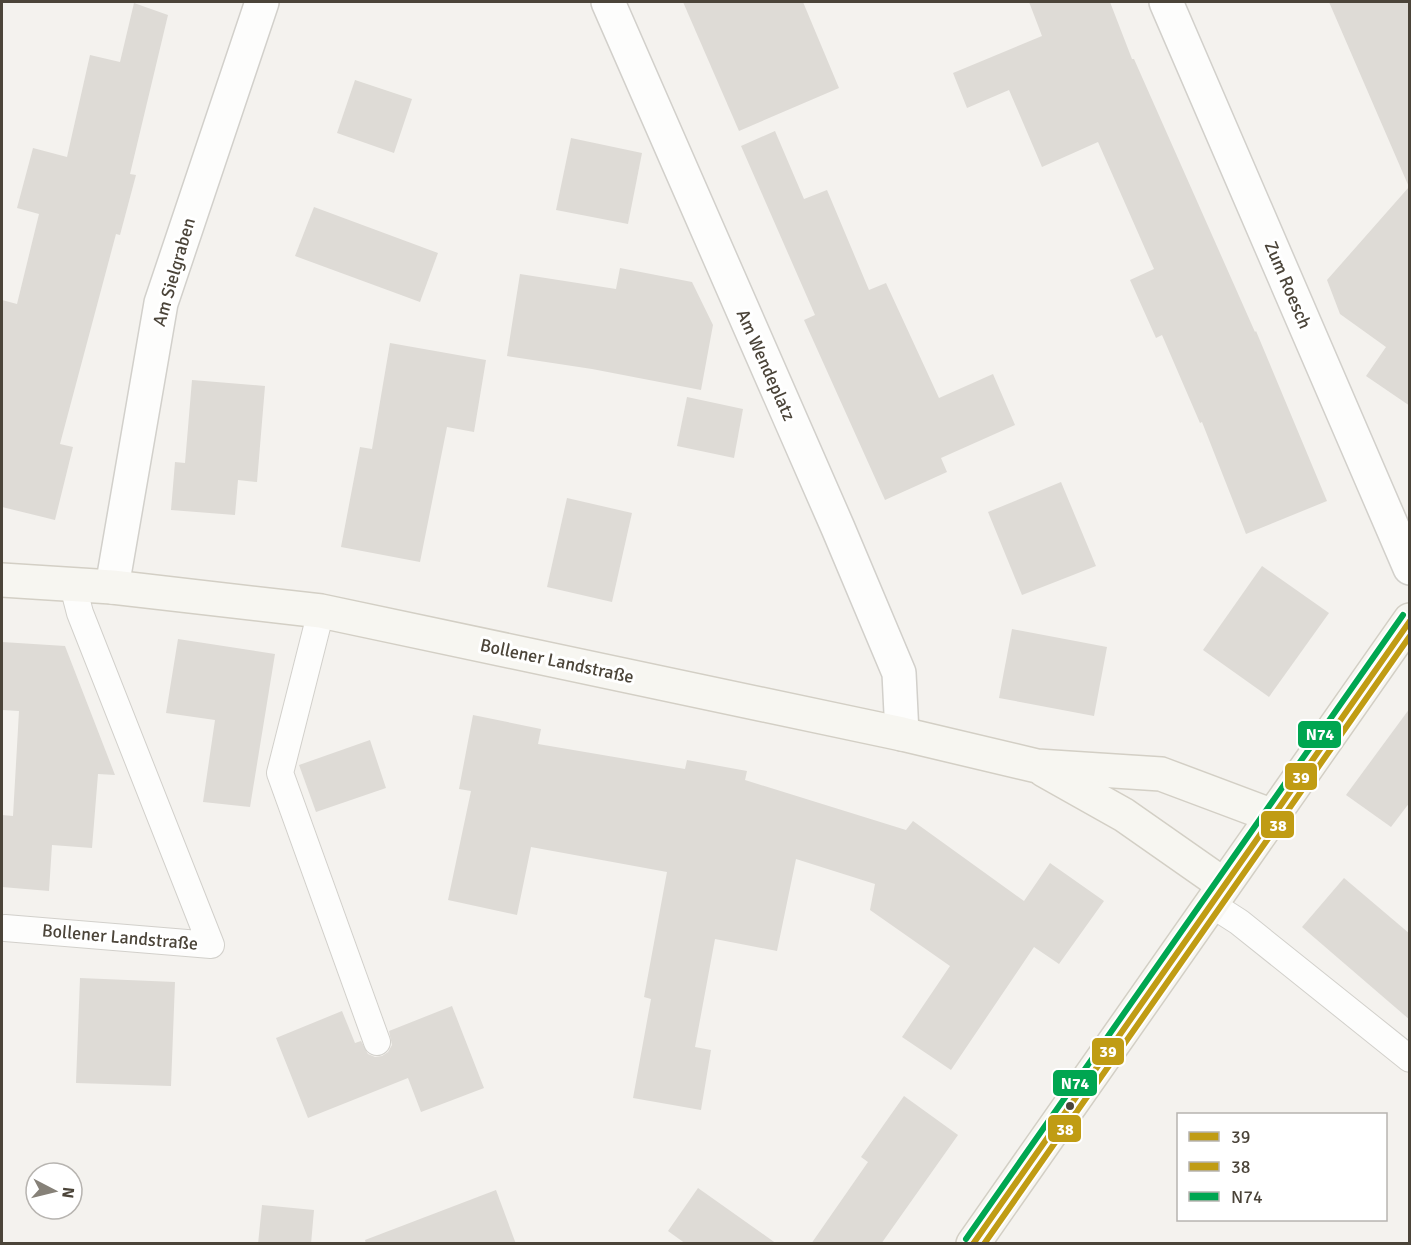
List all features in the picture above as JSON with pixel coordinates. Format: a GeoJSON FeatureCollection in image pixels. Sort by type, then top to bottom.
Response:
{"type":"FeatureCollection","features":[{"type":"Feature","properties":{"kind":"street","name":"Am Sielgraben"},"geometry":{"type":"LineString","coordinates":[[112,587],[161,303],[262,2]]}},
{"type":"Feature","properties":{"kind":"street","name":"Am Wendeplatz"},"geometry":{"type":"LineString","coordinates":[[608,2],[838,528],[898,673],[902,734]]}},
{"type":"Feature","properties":{"kind":"street","name":"Zum Roesch"},"geometry":{"type":"LineString","coordinates":[[1166,2],[1410,568]]}},
{"type":"Feature","properties":{"kind":"street","name":"Bollener Landstraße"},"geometry":{"type":"LineString","coordinates":[[2,580],[112,587],[321,611],[902,734],[1037,766],[1161,774],[1273,816]]}},
{"type":"Feature","properties":{"kind":"street"},"geometry":{"type":"LineString","coordinates":[[973,1244],[1273,816],[1405,635]]}},
{"type":"Feature","properties":{"kind":"street","name":"Bollener Landstraße"},"geometry":{"type":"LineString","coordinates":[[1037,766],[1124,815],[1218,894]]}},
{"type":"Feature","properties":{"kind":"lane","name":"Bollener Landstraße"},"geometry":{"type":"LineString","coordinates":[[5,928],[211,945],[80,613],[73,586]]}},
{"type":"Feature","properties":{"kind":"lane"},"geometry":{"type":"LineString","coordinates":[[321,611],[280,773],[377,1042]]}},
{"type":"Feature","properties":{"kind":"lane"},"geometry":{"type":"LineString","coordinates":[[1218,894],[1239,922],[1410,1059]]}},
{"type":"Feature","properties":{"kind":"building"},"geometry":{"type":"Polygon","coordinates":[[[683,2],[803,2],[839,88],[739,131],[683,2]]]}},
{"type":"Feature","properties":{"kind":"building"},"geometry":{"type":"Polygon","coordinates":[[[1029,2],[1110,2],[1132,59],[1134,59],[1256,331],[1327,501],[1246,534],[1202,422],[1200,423],[1162,335],[1156,338],[1130,280],[1154,269],[1098,142],[1042,167],[1009,90],[967,108],[953,73],[1042,36],[1029,2]]]}},
{"type":"Feature","properties":{"kind":"building"},"geometry":{"type":"Polygon","coordinates":[[[1329,2],[1410,2],[1410,406],[1366,376],[1386,347],[1340,314],[1327,280],[1409,187],[1329,2]]]}},
{"type":"Feature","properties":{"kind":"building"},"geometry":{"type":"Polygon","coordinates":[[[134,3],[168,15],[130,174],[136,175],[120,235],[116,234],[60,444],[73,447],[55,520],[2,507],[2,300],[17,304],[39,214],[17,208],[33,148],[67,157],[90,55],[120,62],[134,3]]]}},
{"type":"Feature","properties":{"kind":"building"},"geometry":{"type":"Polygon","coordinates":[[[355,80],[412,99],[394,153],[337,133],[355,80]]]}},
{"type":"Feature","properties":{"kind":"building"},"geometry":{"type":"Polygon","coordinates":[[[775,131],[804,199],[827,190],[869,290],[886,283],[939,398],[993,374],[1015,425],[941,458],[947,472],[885,500],[804,320],[815,315],[741,146],[775,131]]]}},
{"type":"Feature","properties":{"kind":"building"},"geometry":{"type":"Polygon","coordinates":[[[571,138],[642,153],[628,224],[556,210],[571,138]]]}},
{"type":"Feature","properties":{"kind":"building"},"geometry":{"type":"Polygon","coordinates":[[[314,207],[438,253],[420,302],[295,256],[314,207]]]}},
{"type":"Feature","properties":{"kind":"building"},"geometry":{"type":"Polygon","coordinates":[[[620,268],[692,282],[713,325],[701,390],[592,369],[507,356],[520,274],[616,289],[620,268]]]}},
{"type":"Feature","properties":{"kind":"building"},"geometry":{"type":"Polygon","coordinates":[[[390,343],[486,360],[474,432],[447,427],[420,562],[341,547],[360,447],[372,449],[390,343]]]}},
{"type":"Feature","properties":{"kind":"building"},"geometry":{"type":"Polygon","coordinates":[[[192,380],[265,386],[257,482],[238,480],[235,515],[171,510],[175,462],[185,463],[192,380]]]}},
{"type":"Feature","properties":{"kind":"building"},"geometry":{"type":"Polygon","coordinates":[[[687,397],[743,409],[734,458],[677,446],[687,397]]]}},
{"type":"Feature","properties":{"kind":"building"},"geometry":{"type":"Polygon","coordinates":[[[1061,482],[1096,566],[1022,595],[988,512],[1061,482]]]}},
{"type":"Feature","properties":{"kind":"building"},"geometry":{"type":"Polygon","coordinates":[[[567,498],[632,513],[612,602],[547,587],[567,498]]]}},
{"type":"Feature","properties":{"kind":"building"},"geometry":{"type":"Polygon","coordinates":[[[1262,566],[1329,613],[1269,697],[1203,650],[1262,566]]]}},
{"type":"Feature","properties":{"kind":"building"},"geometry":{"type":"Polygon","coordinates":[[[1012,629],[1107,647],[1094,716],[999,698],[1012,629]]]}},
{"type":"Feature","properties":{"kind":"building"},"geometry":{"type":"Polygon","coordinates":[[[178,639],[275,654],[250,807],[203,802],[215,720],[166,713],[178,639]]]}},
{"type":"Feature","properties":{"kind":"building"},"geometry":{"type":"Polygon","coordinates":[[[2,642],[65,646],[115,775],[98,774],[92,848],[52,845],[49,891],[2,887],[2,815],[13,816],[19,711],[2,710],[2,642]]]}},
{"type":"Feature","properties":{"kind":"building"},"geometry":{"type":"Polygon","coordinates":[[[1410,708],[1410,802],[1391,827],[1346,795],[1410,708]]]}},
{"type":"Feature","properties":{"kind":"building"},"geometry":{"type":"Polygon","coordinates":[[[473,715],[541,729],[538,744],[685,769],[687,760],[747,771],[745,780],[906,830],[913,821],[1024,901],[1050,863],[1104,901],[1059,964],[1034,947],[951,1070],[902,1037],[950,966],[870,910],[875,884],[796,859],[777,951],[715,939],[695,1047],[711,1050],[701,1110],[633,1098],[651,999],[644,997],[667,872],[531,847],[517,915],[448,900],[471,791],[459,789],[473,715]]]}},
{"type":"Feature","properties":{"kind":"building"},"geometry":{"type":"Polygon","coordinates":[[[370,740],[386,788],[316,812],[299,765],[370,740]]]}},
{"type":"Feature","properties":{"kind":"building"},"geometry":{"type":"Polygon","coordinates":[[[1344,878],[1410,934],[1410,1020],[1302,927],[1344,878]]]}},
{"type":"Feature","properties":{"kind":"building"},"geometry":{"type":"Polygon","coordinates":[[[80,978],[175,982],[171,1086],[76,1083],[80,978]]]}},
{"type":"Feature","properties":{"kind":"building"},"geometry":{"type":"Polygon","coordinates":[[[452,1006],[484,1088],[421,1112],[408,1078],[308,1118],[276,1038],[342,1011],[355,1043],[361,1041],[368,1054],[375,1057],[382,1056],[392,1045],[389,1031],[452,1006]]]}},
{"type":"Feature","properties":{"kind":"building"},"geometry":{"type":"Polygon","coordinates":[[[904,1096],[958,1135],[881,1244],[811,1244],[868,1162],[861,1157],[904,1096]]]}},
{"type":"Feature","properties":{"kind":"building"},"geometry":{"type":"Polygon","coordinates":[[[698,1188],[777,1244],[686,1244],[668,1231],[698,1188]]]}},
{"type":"Feature","properties":{"kind":"building"},"geometry":{"type":"Polygon","coordinates":[[[496,1190],[516,1244],[366,1244],[365,1240],[496,1190]]]}},
{"type":"Feature","properties":{"kind":"building"},"geometry":{"type":"Polygon","coordinates":[[[262,1205],[314,1210],[311,1244],[258,1244],[262,1205]]]}},
{"type":"Feature","properties":{"kind":"transit line","name":"N74"},"geometry":{"type":"LineString","coordinates":[[966,1239],[1403,615]]}},
{"type":"Feature","properties":{"kind":"transit line","name":"39"},"geometry":{"type":"LineString","coordinates":[[973,1244],[1410,621]]}},
{"type":"Feature","properties":{"kind":"transit line","name":"38"},"geometry":{"type":"LineString","coordinates":[[984,1244],[1410,636]]}}]}
